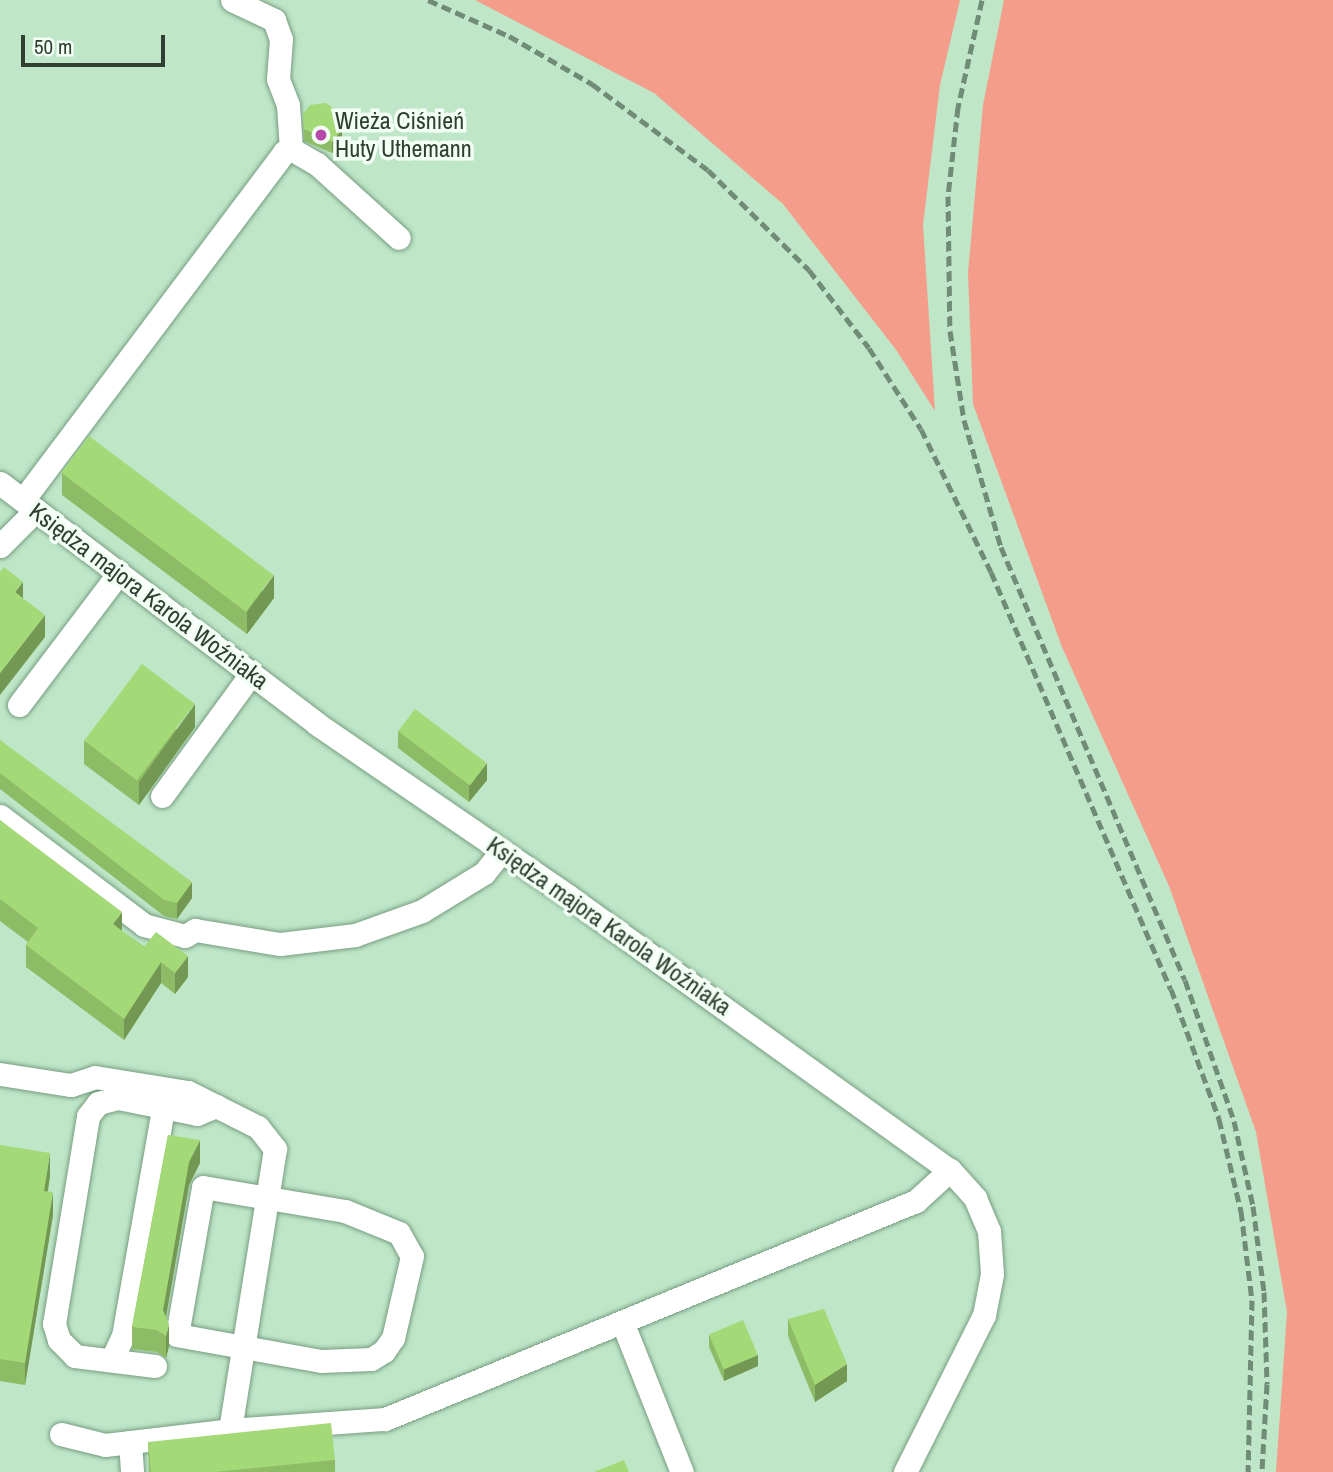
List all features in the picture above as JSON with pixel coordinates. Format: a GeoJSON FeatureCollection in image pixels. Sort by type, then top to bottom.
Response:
{"type":"FeatureCollection","features":[{"type":"Feature","properties":{"kind":"street"},"geometry":{"type":"LineString","coordinates":[[232,0],[274,20],[281,38],[278,79],[288,104],[291,149]]}},
{"type":"Feature","properties":{"kind":"street"},"geometry":{"type":"LineString","coordinates":[[291,149],[317,164],[399,238]]}},
{"type":"Feature","properties":{"kind":"street"},"geometry":{"type":"LineString","coordinates":[[0,546],[284,152],[291,149]]}},
{"type":"Feature","properties":{"kind":"street","name":"Księdza majora Karola Woźniaka"},"geometry":{"type":"LineString","coordinates":[[0,483],[251,674],[950,1170],[975,1198],[989,1231],[992,1274],[984,1315],[905,1472]]}},
{"type":"Feature","properties":{"kind":"street"},"geometry":{"type":"LineString","coordinates":[[19,705],[119,573]]}},
{"type":"Feature","properties":{"kind":"street"},"geometry":{"type":"LineString","coordinates":[[162,796],[251,674]]}},
{"type":"Feature","properties":{"kind":"street"},"geometry":{"type":"LineString","coordinates":[[0,816],[144,925],[185,936],[195,930],[280,944],[355,935],[422,911],[484,873],[502,850]]}},
{"type":"Feature","properties":{"kind":"street"},"geometry":{"type":"LineString","coordinates":[[0,1074],[71,1085],[95,1076],[188,1092],[258,1126],[275,1149],[241,1347],[230,1430]]}},
{"type":"Feature","properties":{"kind":"street"},"geometry":{"type":"LineString","coordinates":[[155,1366],[113,1357],[75,1356],[59,1340],[54,1324],[88,1116],[98,1103],[118,1098],[197,1114],[216,1106]]}},
{"type":"Feature","properties":{"kind":"street"},"geometry":{"type":"LineString","coordinates":[[113,1357],[123,1336],[163,1108]]}},
{"type":"Feature","properties":{"kind":"street"},"geometry":{"type":"LineString","coordinates":[[61,1434],[105,1445],[230,1430],[385,1419],[623,1324],[916,1201],[950,1170]]}},
{"type":"Feature","properties":{"kind":"street"},"geometry":{"type":"LineString","coordinates":[[203,1187],[268,1197],[345,1212],[399,1233],[412,1256],[393,1338],[370,1359],[321,1362],[177,1335],[203,1187]]}},
{"type":"Feature","properties":{"kind":"street"},"geometry":{"type":"LineString","coordinates":[[623,1324],[681,1472]]}},
{"type":"Feature","properties":{"kind":"street"},"geometry":{"type":"LineString","coordinates":[[130,1442],[132,1472]]}},
{"type":"Feature","properties":{"kind":"shaded area"},"geometry":{"type":"Polygon","coordinates":[[[475,0],[960,0],[940,85],[923,225],[935,411],[897,351],[783,204],[654,93],[475,0]]]}},
{"type":"Feature","properties":{"kind":"shaded area"},"geometry":{"type":"Polygon","coordinates":[[[1004,0],[1333,0],[1333,1472],[1276,1472],[1287,1312],[1256,1132],[1169,886],[1062,647],[973,404],[968,273],[983,105],[1004,0]]]}},
{"type":"Feature","properties":{"kind":"building"},"geometry":{"type":"Polygon","coordinates":[[[326,103],[340,113],[342,129],[332,142],[304,129],[303,114],[310,105],[326,103]]]}},
{"type":"Feature","properties":{"kind":"building"},"geometry":{"type":"Polygon","coordinates":[[[89,436],[273,575],[246,612],[61,473],[89,436]]]}},
{"type":"Feature","properties":{"kind":"building"},"geometry":{"type":"Polygon","coordinates":[[[4,567],[23,582],[15,592],[45,615],[0,673],[0,572],[4,567]]]}},
{"type":"Feature","properties":{"kind":"building"},"geometry":{"type":"Polygon","coordinates":[[[142,664],[195,704],[137,780],[84,741],[142,664]]]}},
{"type":"Feature","properties":{"kind":"building"},"geometry":{"type":"Polygon","coordinates":[[[415,709],[487,763],[470,786],[398,731],[415,709]]]}},
{"type":"Feature","properties":{"kind":"building"},"geometry":{"type":"Polygon","coordinates":[[[0,740],[192,882],[177,903],[164,900],[0,773],[0,740]]]}},
{"type":"Feature","properties":{"kind":"building"},"geometry":{"type":"Polygon","coordinates":[[[0,820],[122,912],[113,924],[144,947],[156,932],[188,956],[175,973],[161,962],[124,1019],[26,945],[38,928],[0,899],[0,820]]]}},
{"type":"Feature","properties":{"kind":"building"},"geometry":{"type":"Polygon","coordinates":[[[168,1135],[200,1140],[189,1162],[163,1310],[169,1324],[166,1336],[157,1330],[132,1327],[168,1135]]]}},
{"type":"Feature","properties":{"kind":"building"},"geometry":{"type":"Polygon","coordinates":[[[0,1145],[50,1153],[44,1191],[53,1192],[25,1363],[0,1359],[0,1145]]]}},
{"type":"Feature","properties":{"kind":"building"},"geometry":{"type":"Polygon","coordinates":[[[824,1309],[847,1364],[815,1385],[788,1319],[824,1309]]]}},
{"type":"Feature","properties":{"kind":"building"},"geometry":{"type":"Polygon","coordinates":[[[743,1320],[758,1355],[724,1369],[709,1334],[743,1320]]]}},
{"type":"Feature","properties":{"kind":"building"},"geometry":{"type":"Polygon","coordinates":[[[331,1423],[335,1460],[215,1472],[151,1472],[148,1442],[331,1423]]]}},
{"type":"Feature","properties":{"kind":"building"},"geometry":{"type":"Polygon","coordinates":[[[624,1460],[629,1472],[594,1472],[624,1460]]]}},
{"type":"Feature","properties":{"kind":"railway"},"geometry":{"type":"LineString","coordinates":[[428,0],[509,36],[592,84],[708,170],[809,270],[869,348],[921,429],[991,572],[1171,989],[1219,1119],[1241,1211],[1252,1300],[1248,1472]]}},
{"type":"Feature","properties":{"kind":"railway"},"geometry":{"type":"LineString","coordinates":[[982,0],[958,107],[948,196],[950,331],[964,420],[1001,547],[1185,980],[1234,1121],[1253,1206],[1264,1292],[1267,1384],[1262,1472]]}},
{"type":"Feature","properties":{"kind":"place","name":"Wieża Ciśnień Huty Uthemann"},"geometry":{"type":"Point","coordinates":[321,135]}}]}
